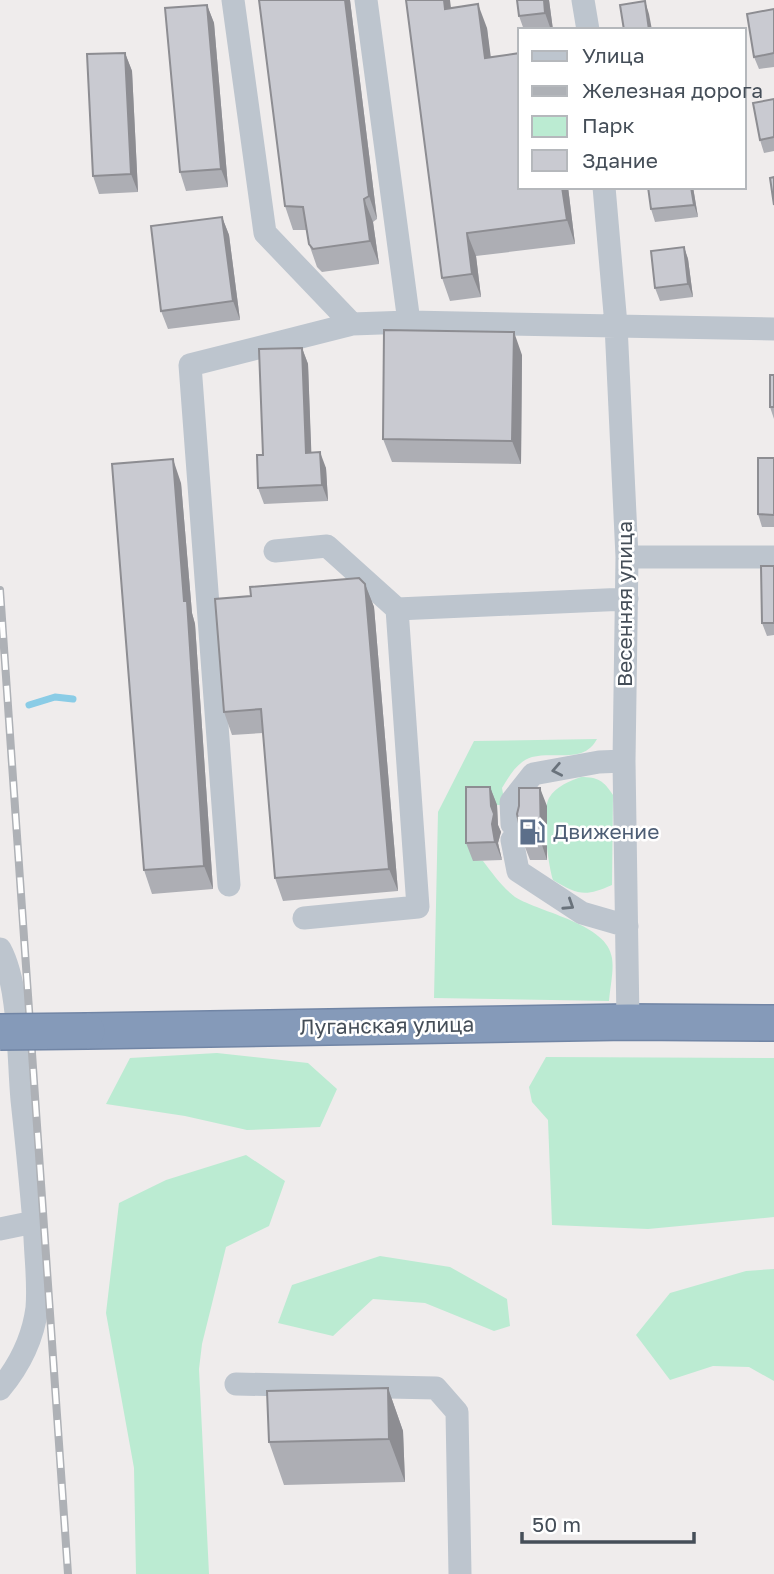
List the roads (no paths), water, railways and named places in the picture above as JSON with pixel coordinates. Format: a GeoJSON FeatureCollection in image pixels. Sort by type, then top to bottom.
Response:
{"type":"FeatureCollection","features":[{"type":"Feature","properties":{"kind":"highway","name":"Луганская улица"},"geometry":{"type":"LineString","coordinates":[[0,1032],[628,1022],[774,1023]]}},
{"type":"Feature","properties":{"kind":"street"},"geometry":{"type":"LineString","coordinates":[[233,0],[265,233],[352,324]]}},
{"type":"Feature","properties":{"kind":"street"},"geometry":{"type":"LineString","coordinates":[[366,0],[409,322]]}},
{"type":"Feature","properties":{"kind":"street"},"geometry":{"type":"LineString","coordinates":[[583,0],[588,28]]}},
{"type":"Feature","properties":{"kind":"street","name":"Весенняя улица"},"geometry":{"type":"LineString","coordinates":[[604,189],[616,325],[627,557],[624,761],[628,1022]]}},
{"type":"Feature","properties":{"kind":"street"},"geometry":{"type":"LineString","coordinates":[[229,885],[190,365],[352,324],[409,322],[774,329]]}},
{"type":"Feature","properties":{"kind":"street"},"geometry":{"type":"LineString","coordinates":[[275,551],[327,545],[397,609],[418,906],[304,918]]}},
{"type":"Feature","properties":{"kind":"street"},"geometry":{"type":"LineString","coordinates":[[627,557],[774,557]]}},
{"type":"Feature","properties":{"kind":"street"},"geometry":{"type":"LineString","coordinates":[[397,609],[627,598]]}},
{"type":"Feature","properties":{"kind":"street"},"geometry":{"type":"LineString","coordinates":[[624,761],[599,762],[533,774],[511,802],[518,871],[582,913],[627,926]]}},
{"type":"Feature","properties":{"kind":"street"},"geometry":{"type":"LineString","coordinates":[[0,949],[8,964],[21,1060],[34,1222],[37,1306],[29,1344],[0,1389]]}},
{"type":"Feature","properties":{"kind":"street"},"geometry":{"type":"LineString","coordinates":[[0,1229],[34,1222]]}},
{"type":"Feature","properties":{"kind":"street"},"geometry":{"type":"LineString","coordinates":[[236,1384],[436,1388],[457,1412],[460,1574]]}},
{"type":"Feature","properties":{"kind":"waterway"},"geometry":{"type":"LineString","coordinates":[[29,705],[55,697],[73,699]]}},
{"type":"Feature","properties":{"kind":"railway"},"geometry":{"type":"LineString","coordinates":[[0,590],[68,1574]]}},
{"type":"Feature","properties":{"kind":"place","name":"Движение"},"geometry":{"type":"Point","coordinates":[532,832]}}]}
